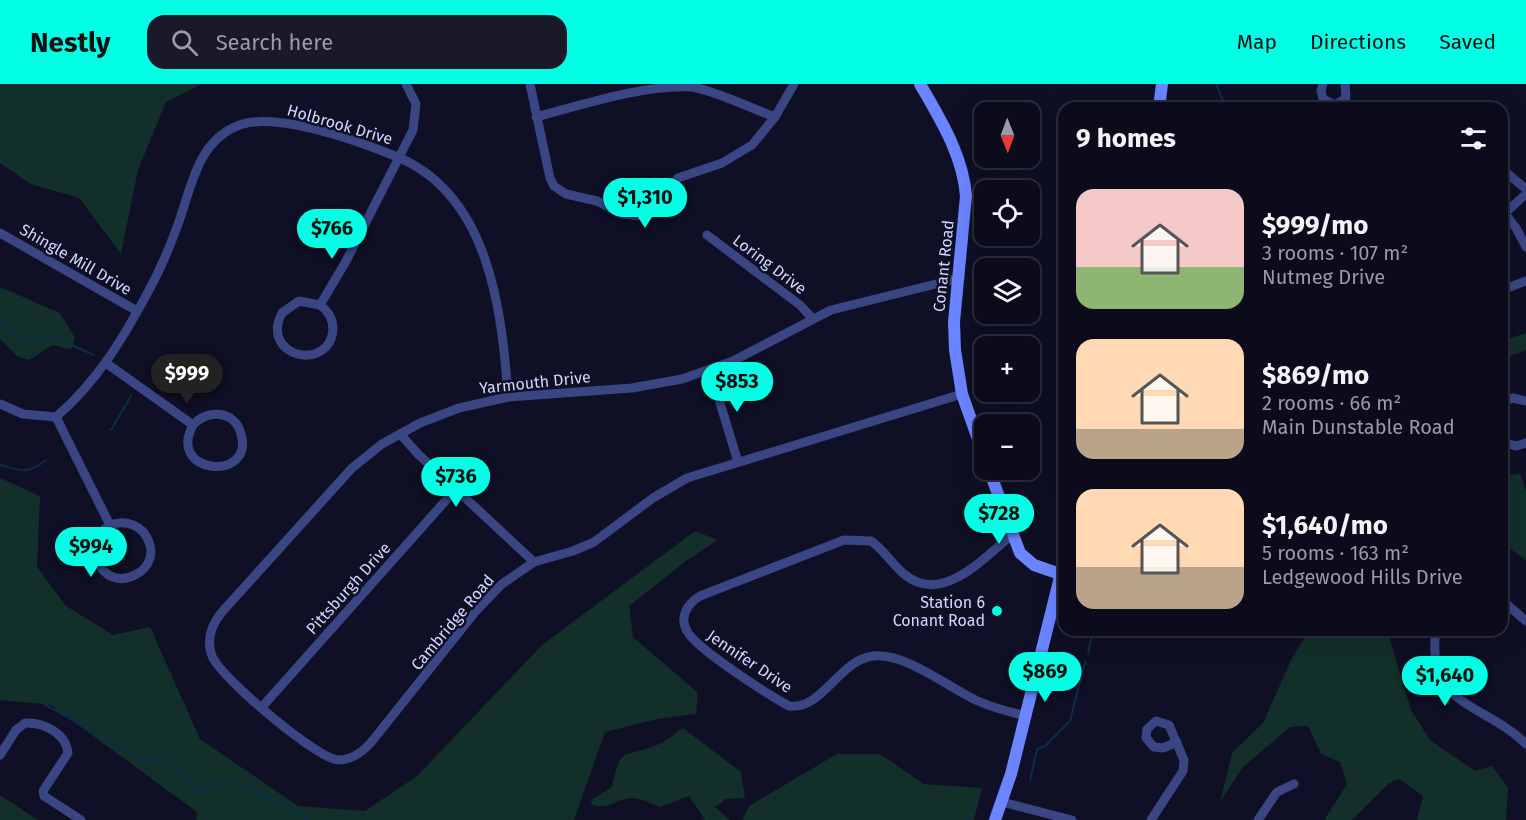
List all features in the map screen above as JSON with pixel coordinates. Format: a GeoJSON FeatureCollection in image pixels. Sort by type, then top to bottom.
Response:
{"type":"FeatureCollection","features":[{"type":"Feature","properties":{"kind":"street"},"geometry":{"type":"LineString","coordinates":[[320,305],[401,158],[415,124],[417,111],[406,84]]}},
{"type":"Feature","properties":{"kind":"street"},"geometry":{"type":"LineString","coordinates":[[530,84],[554,186],[566,194],[597,201],[616,212],[634,217],[646,214],[678,178],[722,163],[745,150],[775,117],[794,84]]}},
{"type":"Feature","properties":{"kind":"street","name":"Conant Road"},"geometry":{"type":"LineString","coordinates":[[920,84],[942,122],[964,177],[966,196],[960,278],[954,322],[955,350],[962,394],[974,428]]}},
{"type":"Feature","properties":{"kind":"street"},"geometry":{"type":"LineString","coordinates":[[1160,102],[1162,84]]}},
{"type":"Feature","properties":{"kind":"street"},"geometry":{"type":"LineString","coordinates":[[1323,84],[1321,91],[1323,99],[1329,102]]}},
{"type":"Feature","properties":{"kind":"street"},"geometry":{"type":"LineString","coordinates":[[1340,102],[1346,98],[1345,84]]}},
{"type":"Feature","properties":{"kind":"street"},"geometry":{"type":"LineString","coordinates":[[536,117],[657,86],[710,88],[775,117]]}},
{"type":"Feature","properties":{"kind":"street","name":"Holbrook Drive"},"geometry":{"type":"LineString","coordinates":[[56,417],[106,363],[137,311],[168,250],[200,161],[208,148],[221,135],[247,123],[275,120],[401,158],[425,172],[444,188],[465,217],[483,251],[501,327],[508,397]]}},
{"type":"Feature","properties":{"kind":"street"},"geometry":{"type":"LineString","coordinates":[[1508,174],[1526,189]]}},
{"type":"Feature","properties":{"kind":"street"},"geometry":{"type":"LineString","coordinates":[[1508,208],[1526,194]]}},
{"type":"Feature","properties":{"kind":"street"},"geometry":{"type":"LineString","coordinates":[[1508,220],[1526,247]]}},
{"type":"Feature","properties":{"kind":"street","name":"Shingle Mill Drive"},"geometry":{"type":"LineString","coordinates":[[0,233],[137,311]]}},
{"type":"Feature","properties":{"kind":"street","name":"Loring Drive"},"geometry":{"type":"LineString","coordinates":[[707,235],[800,305],[812,318]]}},
{"type":"Feature","properties":{"kind":"street","name":"Yarmouth Drive"},"geometry":{"type":"LineString","coordinates":[[262,707],[225,675],[213,658],[209,640],[214,622],[338,482],[369,453],[400,434],[459,408],[508,397],[632,387],[682,379],[710,370],[753,351],[812,318],[849,305],[960,278]]}},
{"type":"Feature","properties":{"kind":"street"},"geometry":{"type":"LineString","coordinates":[[1508,288],[1526,280]]}},
{"type":"Feature","properties":{"kind":"street"},"geometry":{"type":"LineString","coordinates":[[299,301],[312,301],[320,305],[330,315],[333,324],[328,343],[322,350],[309,355],[290,351],[281,342],[278,334],[282,313],[299,301]]}},
{"type":"Feature","properties":{"kind":"street"},"geometry":{"type":"LineString","coordinates":[[106,363],[193,425]]}},
{"type":"Feature","properties":{"kind":"street"},"geometry":{"type":"LineString","coordinates":[[710,370],[738,462]]}},
{"type":"Feature","properties":{"kind":"street","name":"Cambridge Road"},"geometry":{"type":"LineString","coordinates":[[262,707],[321,755],[340,760],[358,754],[379,733],[491,595],[534,562],[573,551],[594,542],[676,483],[962,394]]}},
{"type":"Feature","properties":{"kind":"street"},"geometry":{"type":"LineString","coordinates":[[1508,400],[1513,398],[1526,401]]}},
{"type":"Feature","properties":{"kind":"street"},"geometry":{"type":"LineString","coordinates":[[0,404],[23,414],[56,417],[110,525]]}},
{"type":"Feature","properties":{"kind":"street"},"geometry":{"type":"LineString","coordinates":[[212,414],[229,417],[242,435],[241,448],[237,457],[231,463],[219,468],[205,466],[198,462],[189,447],[189,434],[193,425],[203,417],[212,414]]}},
{"type":"Feature","properties":{"kind":"street"},"geometry":{"type":"LineString","coordinates":[[400,434],[534,562]]}},
{"type":"Feature","properties":{"kind":"street"},"geometry":{"type":"LineString","coordinates":[[1508,444],[1512,446],[1526,443]]}},
{"type":"Feature","properties":{"kind":"street"},"geometry":{"type":"LineString","coordinates":[[992,480],[1011,535],[1027,560],[1058,573]]}},
{"type":"Feature","properties":{"kind":"street","name":"Pittsburgh Drive"},"geometry":{"type":"LineString","coordinates":[[262,707],[456,489]]}},
{"type":"Feature","properties":{"kind":"street"},"geometry":{"type":"LineString","coordinates":[[119,522],[133,524],[147,537],[150,556],[144,568],[137,575],[124,579],[115,578],[103,571],[98,564],[94,551],[96,542],[100,534],[110,525],[119,522]]}},
{"type":"Feature","properties":{"kind":"street","name":"Jennifer Drive"},"geometry":{"type":"LineString","coordinates":[[1011,535],[960,576],[951,581],[932,585],[910,579],[871,541],[844,540],[700,596],[687,607],[684,622],[693,641],[789,706],[802,705],[811,701],[854,663],[879,656],[899,660],[981,703],[1026,716]]}},
{"type":"Feature","properties":{"kind":"street"},"geometry":{"type":"LineString","coordinates":[[995,820],[1026,716],[1058,582]]}},
{"type":"Feature","properties":{"kind":"street"},"geometry":{"type":"LineString","coordinates":[[1508,605],[1526,621]]}},
{"type":"Feature","properties":{"kind":"street"},"geometry":{"type":"LineString","coordinates":[[1436,636],[1435,658],[1446,687],[1459,701],[1515,733],[1526,744]]}},
{"type":"Feature","properties":{"kind":"street"},"geometry":{"type":"LineString","coordinates":[[0,755],[16,730],[25,723],[40,724],[58,734],[67,747],[68,753],[43,791],[44,796],[81,820]]}},
{"type":"Feature","properties":{"kind":"street"},"geometry":{"type":"LineString","coordinates":[[1151,820],[1184,769],[1184,760],[1177,742]]}},
{"type":"Feature","properties":{"kind":"street"},"geometry":{"type":"LineString","coordinates":[[1258,820],[1277,792],[1294,784]]}},
{"type":"Feature","properties":{"kind":"street"},"geometry":{"type":"LineString","coordinates":[[1002,802],[1072,820]]}},
{"type":"Feature","properties":{"kind":"green space"},"geometry":{"type":"Polygon","coordinates":[[[0,84],[202,84],[166,102],[138,170],[121,254],[79,198],[31,184],[0,163],[0,84]]]}},
{"type":"Feature","properties":{"kind":"green space"},"geometry":{"type":"Polygon","coordinates":[[[0,287],[60,313],[75,338],[71,350],[53,345],[29,360],[17,356],[0,339],[0,287]]]}},
{"type":"Feature","properties":{"kind":"green space"},"geometry":{"type":"Polygon","coordinates":[[[1526,333],[1526,350],[1508,357],[1508,339],[1526,333]]]}},
{"type":"Feature","properties":{"kind":"green space"},"geometry":{"type":"Polygon","coordinates":[[[1520,474],[1526,490],[1526,560],[1508,547],[1508,475],[1520,474]]]}},
{"type":"Feature","properties":{"kind":"green space"},"geometry":{"type":"Polygon","coordinates":[[[0,478],[40,496],[37,567],[66,606],[113,635],[150,627],[200,739],[298,806],[365,811],[417,776],[542,645],[695,531],[718,540],[686,561],[629,606],[633,637],[698,693],[696,714],[657,719],[605,732],[574,820],[196,820],[197,812],[51,705],[0,700],[0,478]]]}},
{"type":"Feature","properties":{"kind":"green space"},"geometry":{"type":"Polygon","coordinates":[[[1305,636],[1391,636],[1390,640],[1411,710],[1430,740],[1475,771],[1492,766],[1508,788],[1506,820],[1417,820],[1423,796],[1399,779],[1388,784],[1352,820],[1324,820],[1347,784],[1340,762],[1321,754],[1308,726],[1290,727],[1243,767],[1220,802],[1232,753],[1263,723],[1292,658],[1305,636]]]}},
{"type":"Feature","properties":{"kind":"green space"},"geometry":{"type":"Polygon","coordinates":[[[683,728],[741,772],[745,798],[726,799],[715,807],[730,820],[705,820],[689,796],[660,807],[635,798],[621,800],[607,806],[592,805],[591,800],[612,787],[618,764],[626,754],[662,743],[683,728]]]}},
{"type":"Feature","properties":{"kind":"green space"},"geometry":{"type":"Polygon","coordinates":[[[837,754],[880,754],[924,784],[982,788],[974,820],[742,820],[749,806],[837,754]]]}},
{"type":"Feature","properties":{"kind":"green space"},"geometry":{"type":"Polygon","coordinates":[[[0,795],[38,820],[0,820],[0,795]]]}},
{"type":"Feature","properties":{"kind":"waterway"},"geometry":{"type":"LineString","coordinates":[[1216,84],[1224,102]]}},
{"type":"Feature","properties":{"kind":"waterway"},"geometry":{"type":"LineString","coordinates":[[0,324],[25,341],[56,338],[94,355]]}},
{"type":"Feature","properties":{"kind":"waterway"},"geometry":{"type":"LineString","coordinates":[[111,430],[131,396]]}},
{"type":"Feature","properties":{"kind":"waterway"},"geometry":{"type":"LineString","coordinates":[[0,465],[29,470],[46,460]]}},
{"type":"Feature","properties":{"kind":"waterway"},"geometry":{"type":"LineString","coordinates":[[1088,654],[1092,636]]}},
{"type":"Feature","properties":{"kind":"waterway"},"geometry":{"type":"LineString","coordinates":[[1030,780],[1037,749],[1045,746],[1070,721],[1085,662]]}},
{"type":"Feature","properties":{"kind":"waterway"},"geometry":{"type":"LineString","coordinates":[[44,704],[140,757],[170,761],[196,792],[226,780],[270,798],[308,820]]}},
{"type":"Feature","properties":{"kind":"waterway"},"geometry":{"type":"LineString","coordinates":[[967,820],[976,805]]}},
{"type":"Feature","properties":{"kind":"place","name":"Station 6 Conant Road"},"geometry":{"type":"Point","coordinates":[997,611]}}]}
